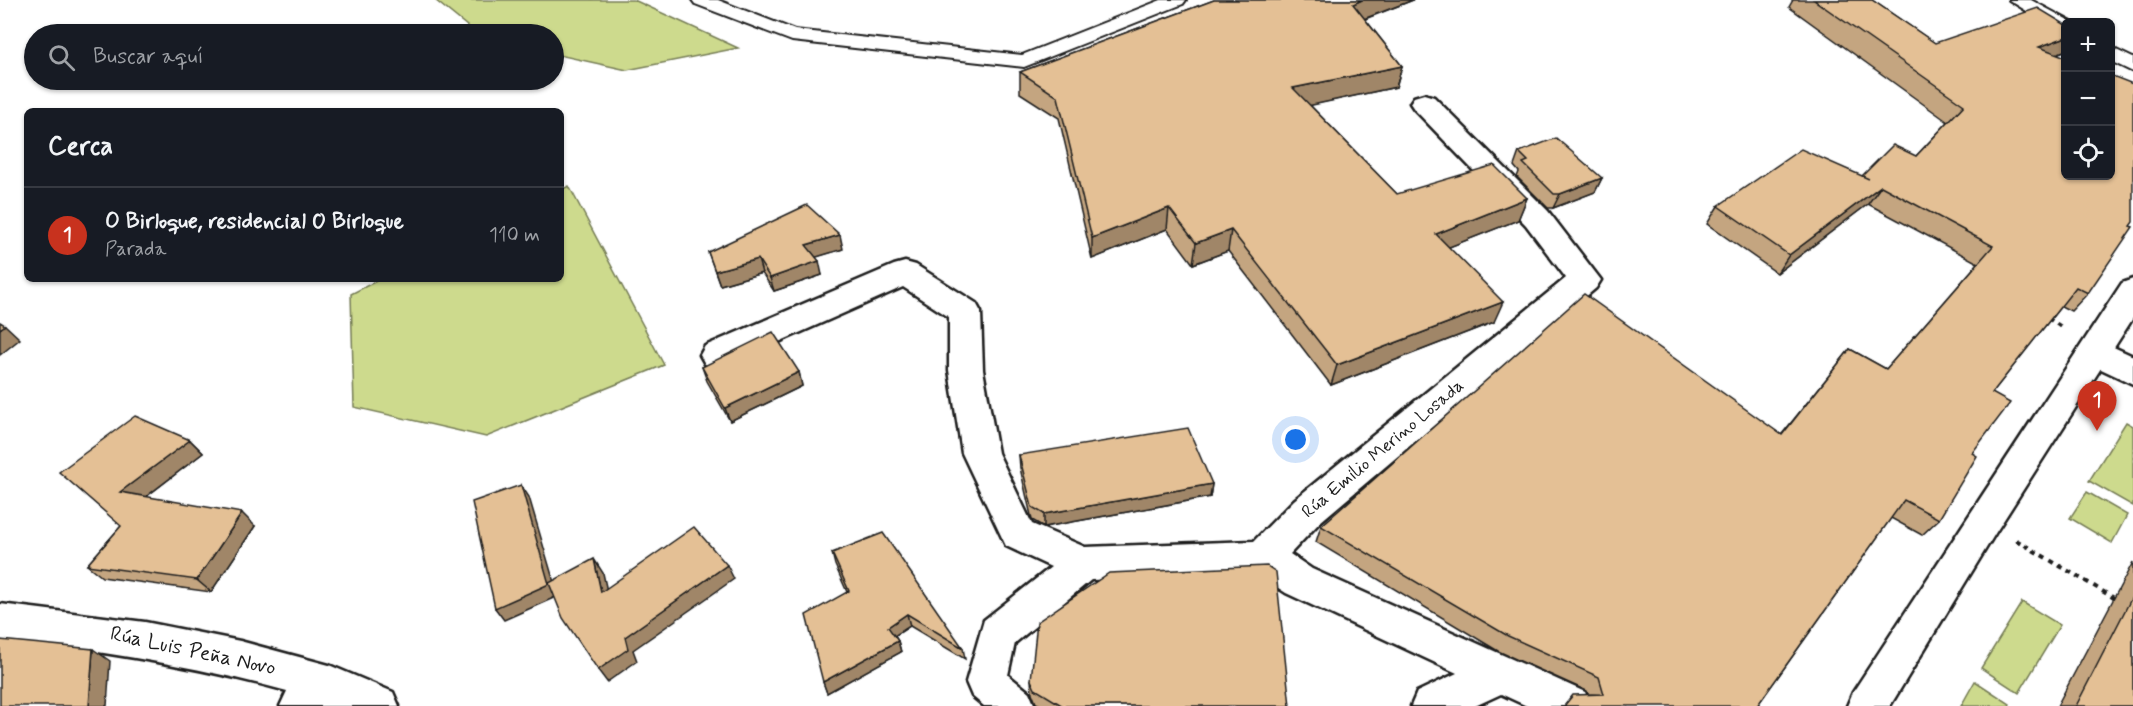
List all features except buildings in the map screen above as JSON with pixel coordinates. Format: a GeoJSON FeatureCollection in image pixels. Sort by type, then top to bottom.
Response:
{"type":"FeatureCollection","features":[{"type":"Feature","properties":{"kind":"street","name":"Rúa Emilio Merino Losada"},"geometry":{"type":"LineString","coordinates":[[1263,557],[1307,512],[1585,280],[1537,218],[1424,103]]}},
{"type":"Feature","properties":{"kind":"street"},"geometry":{"type":"LineString","coordinates":[[717,355],[905,273],[965,312],[966,370],[980,453],[1019,535],[1083,564],[1263,557],[1299,581],[1571,706]]}},
{"type":"Feature","properties":{"kind":"street"},"geometry":{"type":"LineString","coordinates":[[1867,706],[1983,521],[2096,352],[2133,291]]}},
{"type":"Feature","properties":{"kind":"street"},"geometry":{"type":"LineString","coordinates":[[2096,352],[2133,371]]}},
{"type":"Feature","properties":{"kind":"street"},"geometry":{"type":"LineString","coordinates":[[1015,706],[986,682],[998,633],[1083,564]]}},
{"type":"Feature","properties":{"kind":"street","name":"Rúa Luis Peña Novo"},"geometry":{"type":"LineString","coordinates":[[0,622],[104,631],[230,656],[315,695],[379,706]]}},
{"type":"Feature","properties":{"kind":"street"},"geometry":{"type":"LineString","coordinates":[[1431,706],[1502,674]]}},
{"type":"Feature","properties":{"kind":"lane"},"geometry":{"type":"LineString","coordinates":[[701,0],[792,34],[1024,61],[1178,0]]}},
{"type":"Feature","properties":{"kind":"lane"},"geometry":{"type":"LineString","coordinates":[[2018,0],[2061,24]]}},
{"type":"Feature","properties":{"kind":"lane"},"geometry":{"type":"LineString","coordinates":[[2115,56],[2133,66]]}},
{"type":"Feature","properties":{"kind":"path"},"geometry":{"type":"LineString","coordinates":[[1983,521],[2114,598]]}},
{"type":"Feature","properties":{"kind":"green space"},"geometry":{"type":"Polygon","coordinates":[[[435,0],[634,0],[738,48],[627,70],[564,56],[564,24],[465,24],[435,0]]]}},
{"type":"Feature","properties":{"kind":"green space"},"geometry":{"type":"Polygon","coordinates":[[[569,186],[664,365],[486,437],[354,407],[351,294],[374,282],[564,282],[564,188],[569,186]]]}},
{"type":"Feature","properties":{"kind":"green space"},"geometry":{"type":"Polygon","coordinates":[[[2126,422],[2133,426],[2133,506],[2089,481],[2126,422]]]}},
{"type":"Feature","properties":{"kind":"green space"},"geometry":{"type":"Polygon","coordinates":[[[2087,492],[2127,515],[2112,543],[2070,518],[2087,492]]]}},
{"type":"Feature","properties":{"kind":"green space"},"geometry":{"type":"Polygon","coordinates":[[[2022,602],[2060,625],[2019,693],[1981,668],[2022,602]]]}},
{"type":"Feature","properties":{"kind":"green space"},"geometry":{"type":"Polygon","coordinates":[[[1975,681],[2010,704],[2009,706],[1961,706],[1975,681]]]}},
{"type":"Feature","properties":{"kind":"place","name":"O Birloque, residencial O Birloque"},"geometry":{"type":"Point","coordinates":[2097,431]}}]}
